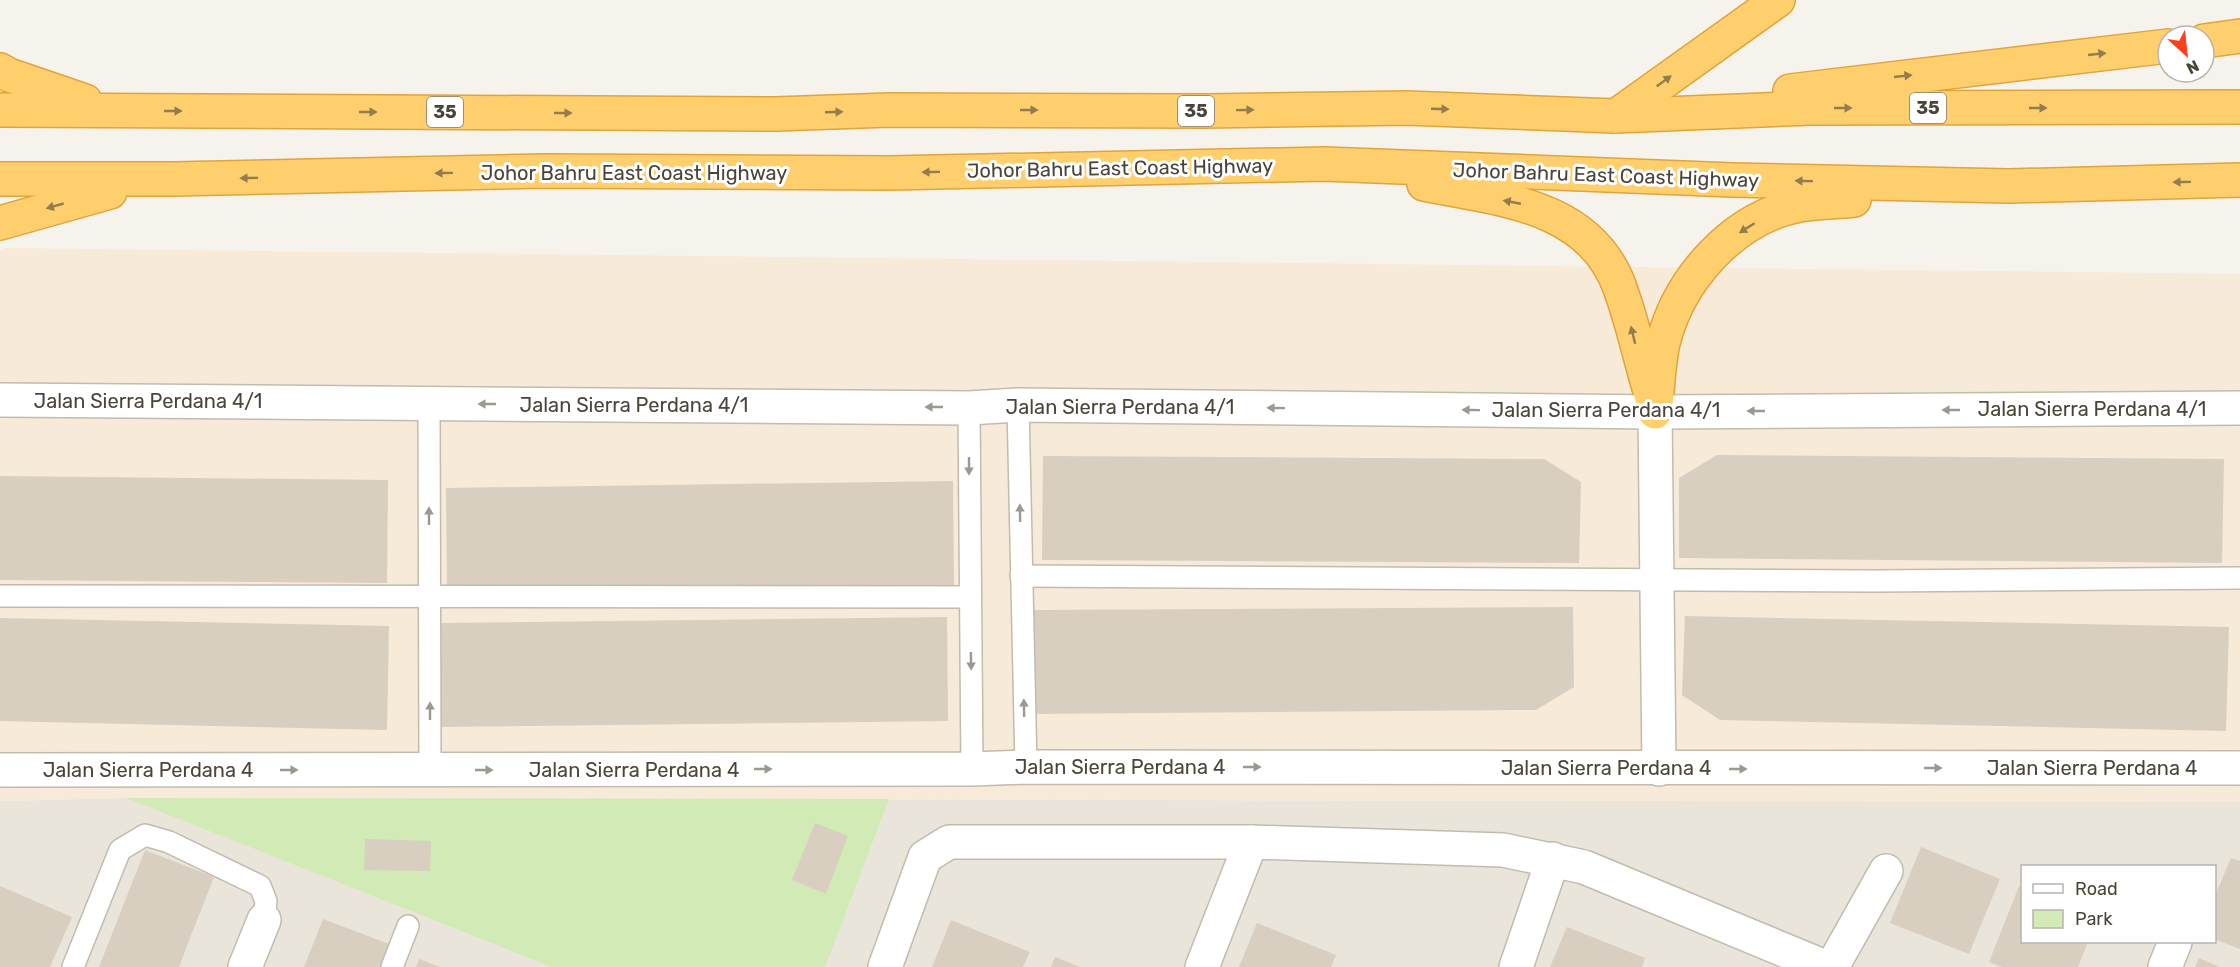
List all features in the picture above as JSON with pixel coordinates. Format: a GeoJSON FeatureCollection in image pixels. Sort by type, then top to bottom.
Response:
{"type":"FeatureCollection","features":[{"type":"Feature","properties":{"kind":"highway"},"geometry":{"type":"LineString","coordinates":[[1616,116],[1778,0]]}},
{"type":"Feature","properties":{"kind":"highway"},"geometry":{"type":"LineString","coordinates":[[2216,39],[2240,36]]}},
{"type":"Feature","properties":{"kind":"highway"},"geometry":{"type":"LineString","coordinates":[[1616,116],[1888,78],[2156,47]]}},
{"type":"Feature","properties":{"kind":"highway"},"geometry":{"type":"LineString","coordinates":[[0,70],[114,110]]}},
{"type":"Feature","properties":{"kind":"highway","name":"35"},"geometry":{"type":"LineString","coordinates":[[0,110],[776,114],[889,110],[1205,111],[1406,108],[1616,116],[1811,108],[2240,107]]}},
{"type":"Feature","properties":{"kind":"highway"},"geometry":{"type":"LineString","coordinates":[[1325,164],[1530,205],[1573,225],[1593,244],[1610,266],[1619,286],[1655,412]]}},
{"type":"Feature","properties":{"kind":"highway","name":"Johor Bahru East Coast Highway"},"geometry":{"type":"LineString","coordinates":[[0,179],[174,179],[544,171],[837,173],[1325,164],[1721,179],[2009,186],[2240,180]]}},
{"type":"Feature","properties":{"kind":"highway"},"geometry":{"type":"LineString","coordinates":[[0,223],[82,198],[174,179]]}},
{"type":"Feature","properties":{"kind":"highway"},"geometry":{"type":"LineString","coordinates":[[1655,412],[1663,344],[1674,311],[1691,279],[1710,257],[1747,227],[1773,214],[1798,206],[2009,186]]}},
{"type":"Feature","properties":{"kind":"street","name":"Jalan Sierra Perdana 4/1"},"geometry":{"type":"LineString","coordinates":[[0,400],[969,408],[1018,405],[1655,412],[2240,408]]}},
{"type":"Feature","properties":{"kind":"street"},"geometry":{"type":"LineString","coordinates":[[1655,412],[1659,769]]}},
{"type":"Feature","properties":{"kind":"street","name":"Jalan Sierra Perdana 4"},"geometry":{"type":"LineString","coordinates":[[0,770],[972,769],[1026,766],[1659,769],[2240,768]]}},
{"type":"Feature","properties":{"kind":"street"},"geometry":{"type":"LineString","coordinates":[[885,967],[925,857],[949,842],[1251,842],[1503,850],[1584,867],[1825,967]]}},
{"type":"Feature","properties":{"kind":"street"},"geometry":{"type":"LineString","coordinates":[[1202,967],[1251,842]]}},
{"type":"Feature","properties":{"kind":"street"},"geometry":{"type":"LineString","coordinates":[[1516,967],[1553,859]]}},
{"type":"Feature","properties":{"kind":"street"},"geometry":{"type":"LineString","coordinates":[[1832,967],[1886,871]]}},
{"type":"Feature","properties":{"kind":"street"},"geometry":{"type":"LineString","coordinates":[[245,967],[264,920]]}},
{"type":"Feature","properties":{"kind":"street"},"geometry":{"type":"LineString","coordinates":[[2165,967],[2175,943]]}},
{"type":"Feature","properties":{"kind":"lane"},"geometry":{"type":"LineString","coordinates":[[429,403],[430,770]]}},
{"type":"Feature","properties":{"kind":"lane"},"geometry":{"type":"LineString","coordinates":[[1018,405],[1026,766]]}},
{"type":"Feature","properties":{"kind":"lane"},"geometry":{"type":"LineString","coordinates":[[969,408],[972,769]]}},
{"type":"Feature","properties":{"kind":"lane"},"geometry":{"type":"LineString","coordinates":[[1021,576],[1657,580],[2240,578]]}},
{"type":"Feature","properties":{"kind":"lane"},"geometry":{"type":"LineString","coordinates":[[0,596],[970,597]]}},
{"type":"Feature","properties":{"kind":"lane"},"geometry":{"type":"LineString","coordinates":[[73,967],[120,850],[145,835],[169,842],[260,886],[266,901],[264,920]]}},
{"type":"Feature","properties":{"kind":"lane"},"geometry":{"type":"LineString","coordinates":[[392,967],[408,926]]}},
{"type":"Feature","properties":{"kind":"shaded area"},"geometry":{"type":"Polygon","coordinates":[[[5,248],[2240,274],[2240,802],[126,798],[0,801],[0,251],[5,248]]]}},
{"type":"Feature","properties":{"kind":"shaded area"},"geometry":{"type":"Polygon","coordinates":[[[126,798],[2240,802],[2240,967],[0,967],[0,801],[126,798]]]}},
{"type":"Feature","properties":{"kind":"green space"},"geometry":{"type":"Polygon","coordinates":[[[126,798],[889,799],[825,967],[552,967],[126,798]]]}},
{"type":"Feature","properties":{"kind":"building"},"geometry":{"type":"Polygon","coordinates":[[[1717,455],[2224,459],[2222,563],[1679,558],[1679,478],[1717,455]]]}},
{"type":"Feature","properties":{"kind":"building"},"geometry":{"type":"Polygon","coordinates":[[[1043,456],[1544,459],[1581,482],[1579,563],[1042,560],[1043,456]]]}},
{"type":"Feature","properties":{"kind":"building"},"geometry":{"type":"Polygon","coordinates":[[[0,476],[388,480],[387,583],[0,580],[0,476]]]}},
{"type":"Feature","properties":{"kind":"building"},"geometry":{"type":"Polygon","coordinates":[[[953,481],[954,585],[447,591],[446,488],[953,481]]]}},
{"type":"Feature","properties":{"kind":"building"},"geometry":{"type":"Polygon","coordinates":[[[1573,607],[1574,687],[1536,710],[1029,714],[1029,610],[1573,607]]]}},
{"type":"Feature","properties":{"kind":"building"},"geometry":{"type":"Polygon","coordinates":[[[1685,616],[2229,627],[2226,731],[1720,720],[1682,695],[1685,616]]]}},
{"type":"Feature","properties":{"kind":"building"},"geometry":{"type":"Polygon","coordinates":[[[947,617],[948,721],[441,727],[440,623],[947,617]]]}},
{"type":"Feature","properties":{"kind":"building"},"geometry":{"type":"Polygon","coordinates":[[[0,618],[389,626],[387,730],[0,721],[0,618]]]}},
{"type":"Feature","properties":{"kind":"building"},"geometry":{"type":"Polygon","coordinates":[[[815,823],[848,836],[826,894],[792,880],[815,823]]]}},
{"type":"Feature","properties":{"kind":"building"},"geometry":{"type":"Polygon","coordinates":[[[365,839],[431,841],[430,871],[364,870],[365,839]]]}},
{"type":"Feature","properties":{"kind":"building"},"geometry":{"type":"Polygon","coordinates":[[[1921,847],[2000,879],[1969,954],[1890,923],[1921,847]]]}},
{"type":"Feature","properties":{"kind":"building"},"geometry":{"type":"Polygon","coordinates":[[[145,850],[214,877],[179,967],[99,967],[145,850]]]}},
{"type":"Feature","properties":{"kind":"building"},"geometry":{"type":"Polygon","coordinates":[[[2231,858],[2240,861],[2240,949],[2216,940],[2216,893],[2231,858]]]}},
{"type":"Feature","properties":{"kind":"building"},"geometry":{"type":"Polygon","coordinates":[[[0,886],[72,917],[50,967],[0,967],[0,886]]]}},
{"type":"Feature","properties":{"kind":"building"},"geometry":{"type":"Polygon","coordinates":[[[2019,886],[2021,887],[2021,943],[2088,943],[2078,967],[2002,967],[1989,962],[2019,886]]]}},
{"type":"Feature","properties":{"kind":"building"},"geometry":{"type":"Polygon","coordinates":[[[323,919],[392,945],[384,967],[304,967],[323,919]]]}},
{"type":"Feature","properties":{"kind":"building"},"geometry":{"type":"Polygon","coordinates":[[[951,920],[1030,952],[1023,967],[932,967],[951,920]]]}},
{"type":"Feature","properties":{"kind":"building"},"geometry":{"type":"Polygon","coordinates":[[[1257,923],[1336,955],[1331,967],[1239,967],[1257,923]]]}},
{"type":"Feature","properties":{"kind":"building"},"geometry":{"type":"Polygon","coordinates":[[[1567,927],[1645,958],[1642,967],[1550,967],[1567,927]]]}},
{"type":"Feature","properties":{"kind":"building"},"geometry":{"type":"Polygon","coordinates":[[[1055,957],[1080,967],[1051,967],[1055,957]]]}},
{"type":"Feature","properties":{"kind":"building"},"geometry":{"type":"Polygon","coordinates":[[[2199,958],[2220,967],[2195,967],[2199,958]]]}},
{"type":"Feature","properties":{"kind":"building"},"geometry":{"type":"Polygon","coordinates":[[[419,959],[440,967],[416,967],[419,959]]]}}]}
